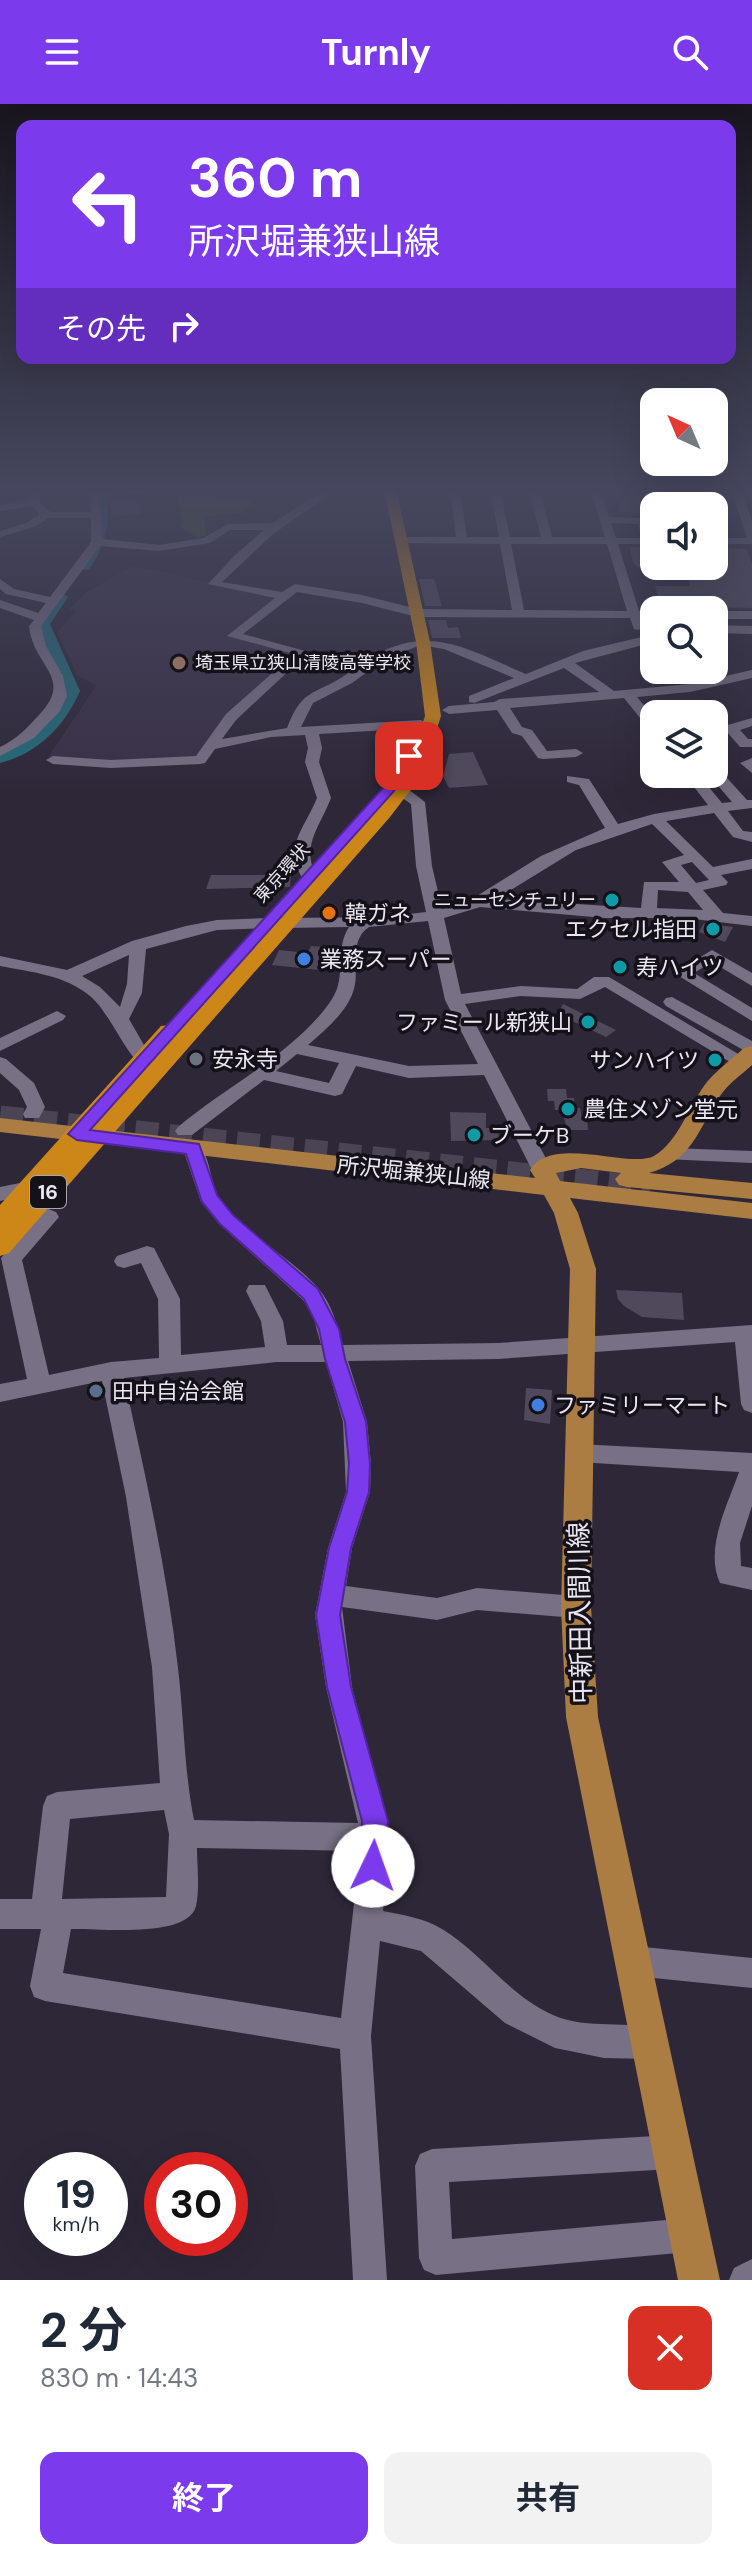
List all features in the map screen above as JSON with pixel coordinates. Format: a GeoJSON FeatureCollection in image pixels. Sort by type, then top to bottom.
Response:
{"type":"FeatureCollection","features":[{"type":"Feature","properties":{"kind":"highway","name":"東京環状"},"geometry":{"type":"LineString","coordinates":[[0,1247],[31,1199],[422,757],[434,716],[406,591]]}},
{"type":"Feature","properties":{"kind":"highway","name":"東京環状"},"geometry":{"type":"LineString","coordinates":[[408,591],[411,611]]}},
{"type":"Feature","properties":{"kind":"highway","name":"東京環状"},"geometry":{"type":"LineString","coordinates":[[93,1129],[143,1059],[276,923],[310,878],[396,790]]}},
{"type":"Feature","properties":{"kind":"highway","name":"東京環状"},"geometry":{"type":"LineString","coordinates":[[0,1221],[31,1199]]}},
{"type":"Feature","properties":{"kind":"main road"},"geometry":{"type":"LineString","coordinates":[[678,1184],[669,1174],[670,1156],[714,1088],[748,1055]]}},
{"type":"Feature","properties":{"kind":"main road"},"geometry":{"type":"LineString","coordinates":[[0,1111],[32,1114],[93,1129]]}},
{"type":"Feature","properties":{"kind":"main road"},"geometry":{"type":"LineString","coordinates":[[0,1125],[93,1129]]}},
{"type":"Feature","properties":{"kind":"main road","name":"所沢堀兼狭山線"},"geometry":{"type":"LineString","coordinates":[[93,1129],[547,1179],[752,1211]]}},
{"type":"Feature","properties":{"kind":"main road"},"geometry":{"type":"LineString","coordinates":[[547,1179],[560,1163],[581,1160],[649,1166],[670,1156]]}},
{"type":"Feature","properties":{"kind":"main road","name":"所沢堀兼狭山線"},"geometry":{"type":"LineString","coordinates":[[547,1179],[678,1184],[752,1191]]}},
{"type":"Feature","properties":{"kind":"main road","name":"中新田入間川線"},"geometry":{"type":"LineString","coordinates":[[547,1179],[566,1213],[583,1269],[584,1342],[578,1453],[576,1607],[582,1717],[699,2280]]}},
{"type":"Feature","properties":{"kind":"street"},"geometry":{"type":"LineString","coordinates":[[9,591],[52,601]]}},
{"type":"Feature","properties":{"kind":"street"},"geometry":{"type":"LineString","coordinates":[[0,752],[25,741],[36,731],[57,706],[61,696],[57,675],[34,635],[37,617],[61,591]]}},
{"type":"Feature","properties":{"kind":"street"},"geometry":{"type":"LineString","coordinates":[[252,591],[284,596]]}},
{"type":"Feature","properties":{"kind":"street"},"geometry":{"type":"LineString","coordinates":[[53,760],[111,764],[200,760],[231,717],[303,652],[233,636],[291,591]]}},
{"type":"Feature","properties":{"kind":"street"},"geometry":{"type":"LineString","coordinates":[[317,591],[411,611],[640,615]]}},
{"type":"Feature","properties":{"kind":"street"},"geometry":{"type":"LineString","coordinates":[[514,591],[519,615]]}},
{"type":"Feature","properties":{"kind":"street"},"geometry":{"type":"LineString","coordinates":[[628,591],[640,634]]}},
{"type":"Feature","properties":{"kind":"street"},"geometry":{"type":"LineString","coordinates":[[0,604],[37,617]]}},
{"type":"Feature","properties":{"kind":"street"},"geometry":{"type":"LineString","coordinates":[[728,615],[752,615]]}},
{"type":"Feature","properties":{"kind":"street"},"geometry":{"type":"LineString","coordinates":[[10,620],[37,617]]}},
{"type":"Feature","properties":{"kind":"street"},"geometry":{"type":"LineString","coordinates":[[728,629],[752,630]]}},
{"type":"Feature","properties":{"kind":"street"},"geometry":{"type":"LineString","coordinates":[[434,716],[565,662],[640,641]]}},
{"type":"Feature","properties":{"kind":"street"},"geometry":{"type":"LineString","coordinates":[[293,731],[302,706],[308,700],[347,680],[380,657],[418,643],[447,646],[525,678]]}},
{"type":"Feature","properties":{"kind":"street"},"geometry":{"type":"LineString","coordinates":[[565,662],[612,696]]}},
{"type":"Feature","properties":{"kind":"street"},"geometry":{"type":"LineString","coordinates":[[209,746],[293,731],[434,716],[500,703],[690,688],[752,674]]}},
{"type":"Feature","properties":{"kind":"street"},"geometry":{"type":"LineString","coordinates":[[628,695],[640,709]]}},
{"type":"Feature","properties":{"kind":"street"},"geometry":{"type":"LineString","coordinates":[[500,703],[517,730],[527,733],[543,755],[576,753]]}},
{"type":"Feature","properties":{"kind":"street"},"geometry":{"type":"LineString","coordinates":[[728,730],[752,722]]}},
{"type":"Feature","properties":{"kind":"street"},"geometry":{"type":"LineString","coordinates":[[310,878],[303,870],[301,843],[324,798],[312,762],[315,748],[311,729]]}},
{"type":"Feature","properties":{"kind":"street"},"geometry":{"type":"LineString","coordinates":[[732,729],[745,744],[752,743]]}},
{"type":"Feature","properties":{"kind":"street"},"geometry":{"type":"LineString","coordinates":[[752,762],[747,763],[752,769]]}},
{"type":"Feature","properties":{"kind":"street"},"geometry":{"type":"LineString","coordinates":[[572,779],[584,782],[614,830]]}},
{"type":"Feature","properties":{"kind":"street"},"geometry":{"type":"LineString","coordinates":[[728,786],[748,805]]}},
{"type":"Feature","properties":{"kind":"street"},"geometry":{"type":"LineString","coordinates":[[701,788],[738,834],[752,837]]}},
{"type":"Feature","properties":{"kind":"street"},"geometry":{"type":"LineString","coordinates":[[396,790],[418,802],[424,866],[454,1000],[547,1179]]}},
{"type":"Feature","properties":{"kind":"street"},"geometry":{"type":"LineString","coordinates":[[70,975],[138,945],[217,926],[367,921],[437,914],[478,902],[543,860],[614,830],[654,818],[748,805]]}},
{"type":"Feature","properties":{"kind":"street"},"geometry":{"type":"LineString","coordinates":[[649,915],[650,885],[694,888],[720,882],[654,818]]}},
{"type":"Feature","properties":{"kind":"street"},"geometry":{"type":"LineString","coordinates":[[695,857],[670,862],[717,916]]}},
{"type":"Feature","properties":{"kind":"street"},"geometry":{"type":"LineString","coordinates":[[710,872],[752,864]]}},
{"type":"Feature","properties":{"kind":"street"},"geometry":{"type":"LineString","coordinates":[[592,894],[605,913]]}},
{"type":"Feature","properties":{"kind":"street"},"geometry":{"type":"LineString","coordinates":[[478,902],[605,913],[685,913],[752,921]]}},
{"type":"Feature","properties":{"kind":"street"},"geometry":{"type":"LineString","coordinates":[[367,921],[354,930],[348,942],[350,977],[345,992],[295,1048],[189,1140],[208,1197],[226,1219],[311,1294],[329,1329],[355,1422],[358,1492],[340,1548],[328,1615],[330,1643],[376,1837],[355,2036],[370,2280]]}},
{"type":"Feature","properties":{"kind":"street"},"geometry":{"type":"LineString","coordinates":[[120,1019],[130,1008],[136,989],[138,945]]}},
{"type":"Feature","properties":{"kind":"street"},"geometry":{"type":"LineString","coordinates":[[752,981],[712,955],[682,973],[752,1016]]}},
{"type":"Feature","properties":{"kind":"street"},"geometry":{"type":"LineString","coordinates":[[0,961],[70,975],[92,986],[120,1019],[130,1044],[143,1059]]}},
{"type":"Feature","properties":{"kind":"street"},"geometry":{"type":"LineString","coordinates":[[454,1000],[521,991],[580,994],[600,981],[609,982],[748,1055]]}},
{"type":"Feature","properties":{"kind":"street"},"geometry":{"type":"LineString","coordinates":[[672,1002],[748,1055]]}},
{"type":"Feature","properties":{"kind":"street"},"geometry":{"type":"LineString","coordinates":[[0,1045],[57,1016]]}},
{"type":"Feature","properties":{"kind":"street"},"geometry":{"type":"LineString","coordinates":[[295,1048],[409,1072],[490,1069]]}},
{"type":"Feature","properties":{"kind":"street"},"geometry":{"type":"LineString","coordinates":[[263,1074],[335,1090],[349,1061]]}},
{"type":"Feature","properties":{"kind":"street"},"geometry":{"type":"LineString","coordinates":[[0,1063],[27,1087],[36,1107],[32,1114]]}},
{"type":"Feature","properties":{"kind":"street"},"geometry":{"type":"LineString","coordinates":[[670,1156],[752,1157]]}},
{"type":"Feature","properties":{"kind":"street"},"geometry":{"type":"LineString","coordinates":[[0,1194],[31,1199],[49,1217],[11,1258],[40,1385]]}},
{"type":"Feature","properties":{"kind":"street"},"geometry":{"type":"LineString","coordinates":[[124,1261],[147,1253],[169,1299],[170,1363]]}},
{"type":"Feature","properties":{"kind":"street"},"geometry":{"type":"LineString","coordinates":[[257,1291],[272,1321],[277,1354]]}},
{"type":"Feature","properties":{"kind":"street"},"geometry":{"type":"LineString","coordinates":[[0,1393],[111,1371],[277,1354],[499,1351],[584,1342],[749,1333],[752,1404]]}},
{"type":"Feature","properties":{"kind":"street"},"geometry":{"type":"LineString","coordinates":[[0,1914],[170,1913],[181,1905],[183,1834],[175,1795],[165,1667],[138,1497],[111,1371]]}},
{"type":"Feature","properties":{"kind":"street"},"geometry":{"type":"LineString","coordinates":[[578,1453],[752,1466],[746,1514],[728,1543],[729,1575],[752,1579]]}},
{"type":"Feature","properties":{"kind":"street"},"geometry":{"type":"LineString","coordinates":[[332,1595],[437,1609],[477,1599],[576,1607]]}},
{"type":"Feature","properties":{"kind":"street"},"geometry":{"type":"LineString","coordinates":[[175,1795],[57,1806],[45,1986],[355,2036]]}},
{"type":"Feature","properties":{"kind":"street"},"geometry":{"type":"LineString","coordinates":[[183,1834],[376,1837]]}},
{"type":"Feature","properties":{"kind":"street"},"geometry":{"type":"LineString","coordinates":[[367,1923],[417,1933],[432,1940],[511,2011],[543,2030],[579,2040],[650,2043]]}},
{"type":"Feature","properties":{"kind":"street"},"geometry":{"type":"LineString","coordinates":[[634,1961],[752,1973]]}},
{"type":"Feature","properties":{"kind":"street"},"geometry":{"type":"LineString","coordinates":[[673,2152],[432,2166],[436,2258],[689,2235]]}},
{"type":"Feature","properties":{"kind":"street"},"geometry":{"type":"LineString","coordinates":[[746,2280],[752,2276]]}},
{"type":"Feature","properties":{"kind":"shaded area","name":"埼玉県立狭山清陵高等学校"},"geometry":{"type":"Polygon","coordinates":[[[88,591],[249,591],[265,594],[277,601],[230,637],[300,651],[200,756],[111,763],[48,757],[96,686],[77,675],[57,632],[76,611],[69,609],[88,591]]]}},
{"type":"Feature","properties":{"kind":"building"},"geometry":{"type":"Polygon","coordinates":[[[422,591],[437,591],[442,606],[425,606],[422,591]]]}},
{"type":"Feature","properties":{"kind":"building"},"geometry":{"type":"Polygon","coordinates":[[[656,591],[752,591],[752,608],[728,607],[728,596],[658,596],[656,591]]]}},
{"type":"Feature","properties":{"kind":"building"},"geometry":{"type":"Polygon","coordinates":[[[428,620],[446,620],[448,628],[458,627],[461,638],[432,638],[428,620]]]}},
{"type":"Feature","properties":{"kind":"building"},"geometry":{"type":"Polygon","coordinates":[[[473,752],[488,785],[449,788],[443,776],[449,754],[473,752]]]}},
{"type":"Feature","properties":{"kind":"building"},"geometry":{"type":"Polygon","coordinates":[[[211,875],[291,875],[290,887],[206,889],[211,875]]]}},
{"type":"Feature","properties":{"kind":"building"},"geometry":{"type":"Polygon","coordinates":[[[704,923],[733,927],[725,942],[699,932],[704,923]]]}},
{"type":"Feature","properties":{"kind":"building","name":"業務スーパー"},"geometry":{"type":"Polygon","coordinates":[[[311,946],[337,948],[328,971],[272,965],[279,950],[308,953],[311,946]]]}},
{"type":"Feature","properties":{"kind":"building","name":"ファミール新狭山"},"geometry":{"type":"Polygon","coordinates":[[[563,1004],[616,1030],[606,1037],[558,1014],[563,1004]]]}},
{"type":"Feature","properties":{"kind":"building","name":"農住メゾン堂元"},"geometry":{"type":"Polygon","coordinates":[[[547,1089],[566,1089],[567,1098],[574,1098],[575,1108],[580,1108],[582,1118],[587,1118],[588,1130],[568,1130],[561,1110],[555,1110],[554,1101],[548,1101],[547,1089]]]}},
{"type":"Feature","properties":{"kind":"building"},"geometry":{"type":"Polygon","coordinates":[[[450,1112],[486,1113],[486,1128],[498,1128],[499,1140],[451,1141],[450,1112]]]}},
{"type":"Feature","properties":{"kind":"building"},"geometry":{"type":"Polygon","coordinates":[[[616,1290],[682,1293],[684,1320],[642,1317],[624,1306],[616,1290]]]}},
{"type":"Feature","properties":{"kind":"building","name":"ファミリーマート"},"geometry":{"type":"Polygon","coordinates":[[[526,1388],[552,1390],[550,1424],[524,1420],[526,1388]]]}},
{"type":"Feature","properties":{"kind":"waterway"},"geometry":{"type":"LineString","coordinates":[[0,758],[36,741],[65,705],[71,691],[42,624],[60,597]]}},
{"type":"Feature","properties":{"kind":"tunnel"},"geometry":{"type":"LineString","coordinates":[[0,1117],[650,1188]]}},
{"type":"Feature","properties":{"kind":"place","name":"埼玉県立狭山清陵高等学校"},"geometry":{"type":"Point","coordinates":[179,663]}},
{"type":"Feature","properties":{"kind":"place","name":"ニューセンチュリー"},"geometry":{"type":"Point","coordinates":[612,900]}},
{"type":"Feature","properties":{"kind":"place","name":"韓ガネ"},"geometry":{"type":"Point","coordinates":[329,913]}},
{"type":"Feature","properties":{"kind":"place","name":"エクセル指田"},"geometry":{"type":"Point","coordinates":[713,929]}},
{"type":"Feature","properties":{"kind":"place","name":"業務スーパー"},"geometry":{"type":"Point","coordinates":[304,959]}},
{"type":"Feature","properties":{"kind":"place","name":"寿ハイツ"},"geometry":{"type":"Point","coordinates":[620,967]}},
{"type":"Feature","properties":{"kind":"place","name":"ファミール新狭山"},"geometry":{"type":"Point","coordinates":[588,1022]}},
{"type":"Feature","properties":{"kind":"place","name":"安永寺"},"geometry":{"type":"Point","coordinates":[196,1059]}},
{"type":"Feature","properties":{"kind":"place","name":"サンハイツ"},"geometry":{"type":"Point","coordinates":[715,1060]}},
{"type":"Feature","properties":{"kind":"place","name":"農住メゾン堂元"},"geometry":{"type":"Point","coordinates":[568,1109]}},
{"type":"Feature","properties":{"kind":"place","name":"ブーケB"},"geometry":{"type":"Point","coordinates":[474,1135]}},
{"type":"Feature","properties":{"kind":"place","name":"田中自治会館"},"geometry":{"type":"Point","coordinates":[96,1391]}},
{"type":"Feature","properties":{"kind":"place","name":"ファミリーマート"},"geometry":{"type":"Point","coordinates":[538,1405]}},
{"type":"Feature","properties":{"kind":"route"},"geometry":{"type":"LineString","coordinates":[[373,1866],[375,1821],[339,1687],[328,1615],[340,1548],[358,1492],[358,1438],[322,1311],[311,1294],[226,1219],[208,1197],[193,1149],[77,1134],[389,789],[409,756]]}}]}
